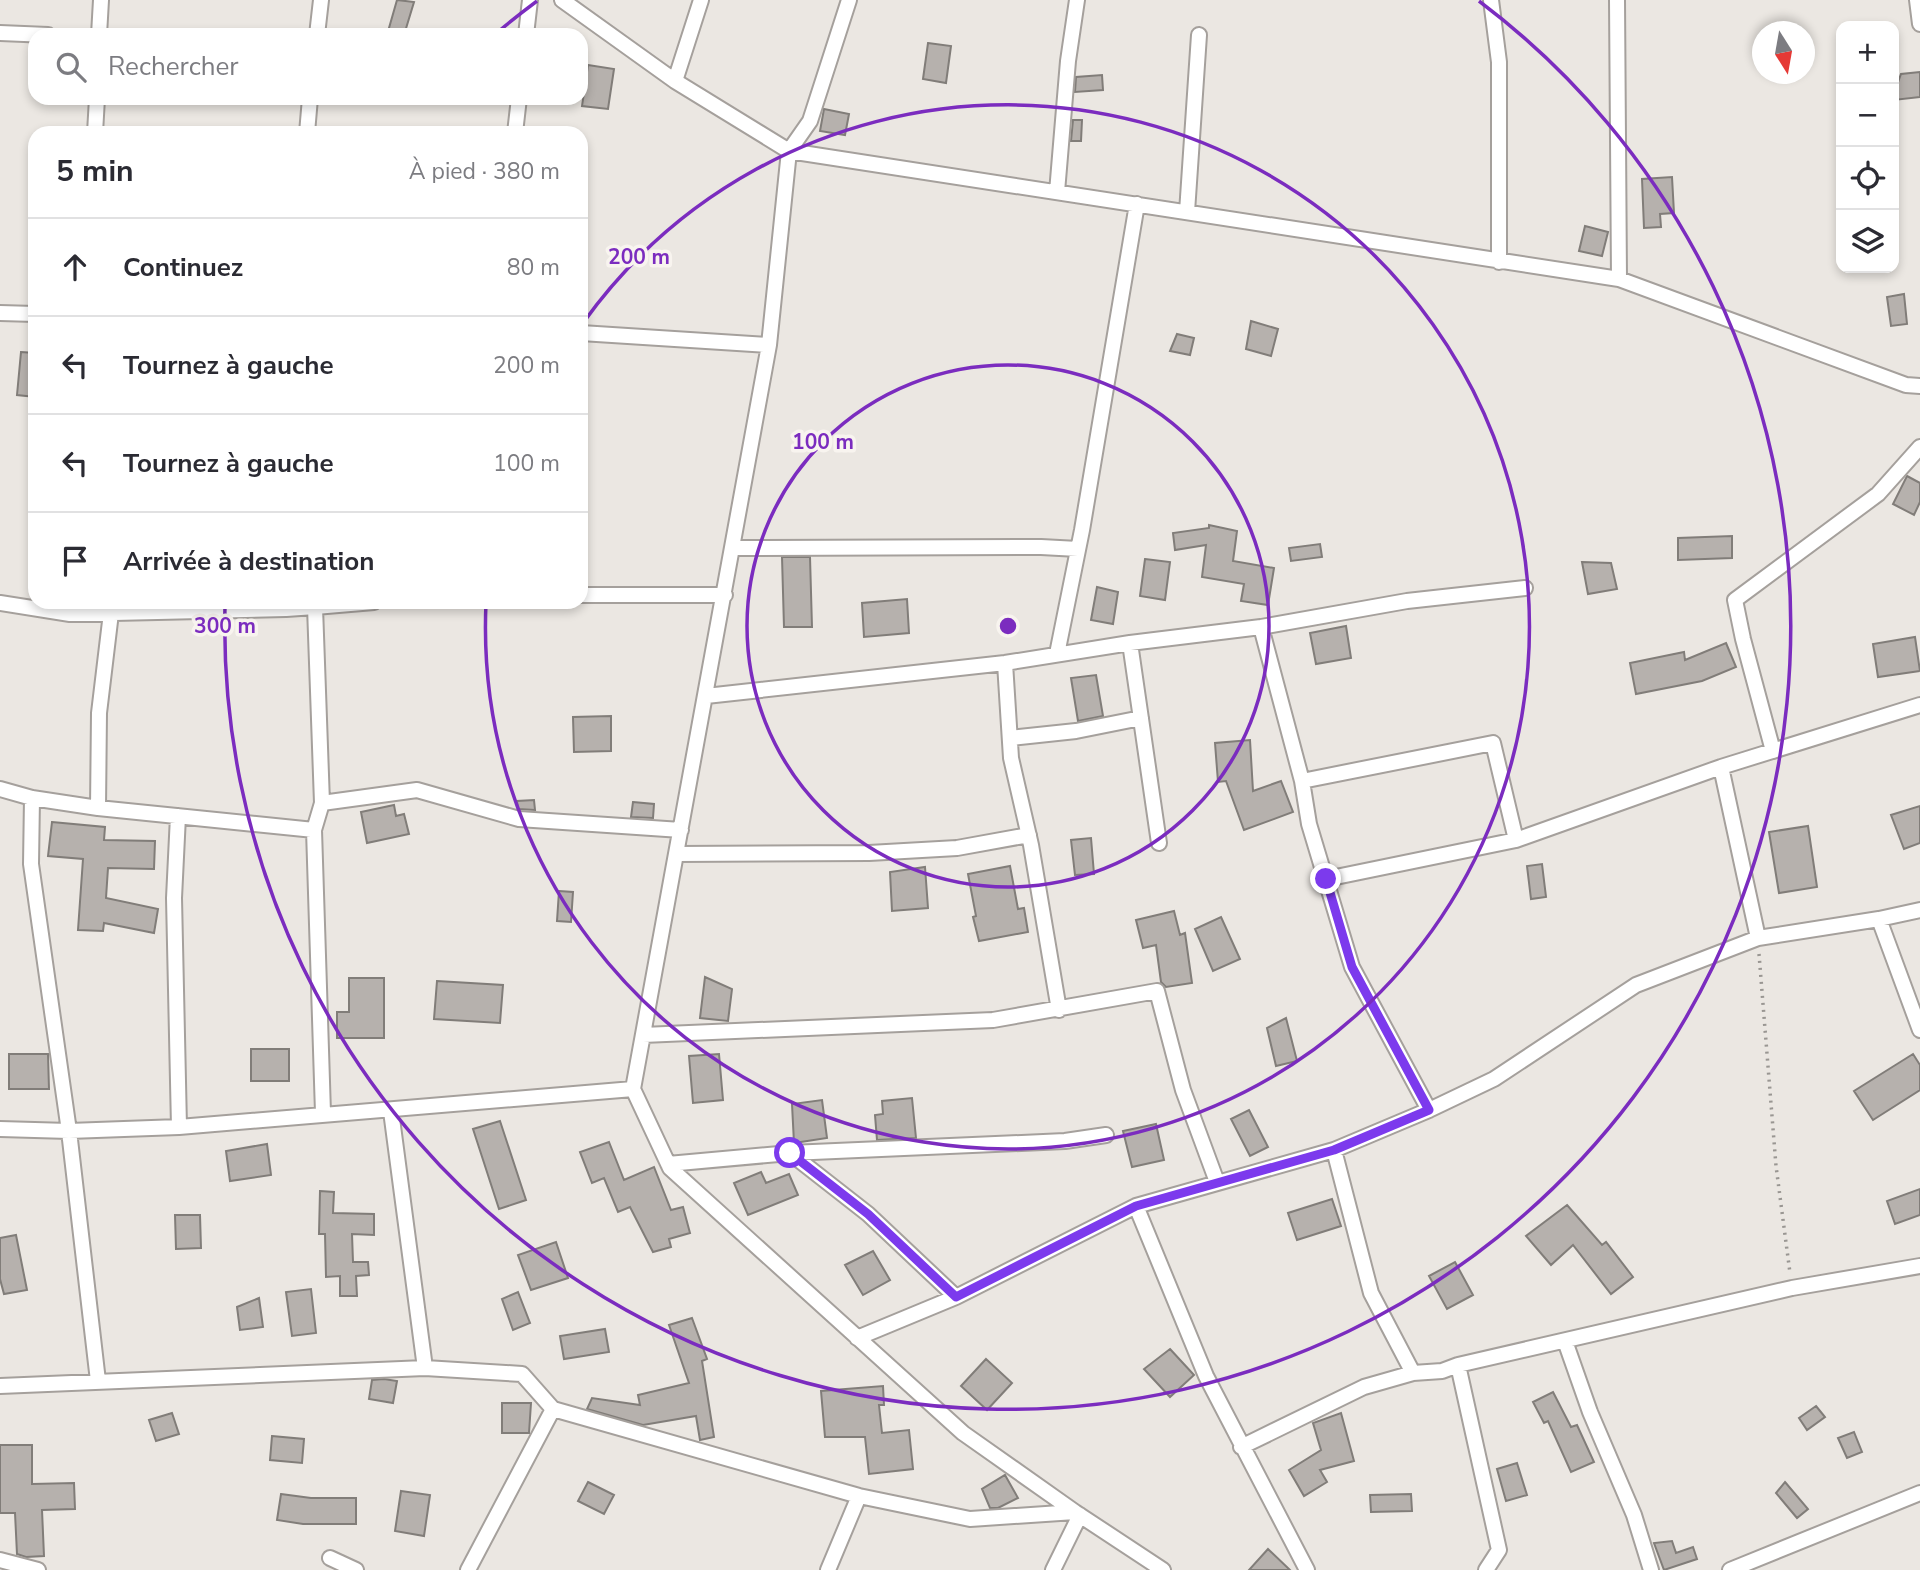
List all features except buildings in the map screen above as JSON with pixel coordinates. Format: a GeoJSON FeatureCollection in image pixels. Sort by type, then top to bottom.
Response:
{"type":"FeatureCollection","features":[{"type":"Feature","properties":{"kind":"street"},"geometry":{"type":"LineString","coordinates":[[99,28],[101,0]]}},
{"type":"Feature","properties":{"kind":"street"},"geometry":{"type":"LineString","coordinates":[[318,28],[321,0]]}},
{"type":"Feature","properties":{"kind":"street"},"geometry":{"type":"LineString","coordinates":[[527,28],[530,0]]}},
{"type":"Feature","properties":{"kind":"street"},"geometry":{"type":"LineString","coordinates":[[562,0],[675,81],[789,151],[1619,279],[1906,385],[1920,386]]}},
{"type":"Feature","properties":{"kind":"street"},"geometry":{"type":"LineString","coordinates":[[675,81],[701,0]]}},
{"type":"Feature","properties":{"kind":"street"},"geometry":{"type":"LineString","coordinates":[[849,0],[810,121],[789,151],[769,345],[633,1089],[670,1168],[963,1433],[1163,1570]]}},
{"type":"Feature","properties":{"kind":"street"},"geometry":{"type":"LineString","coordinates":[[1057,192],[1068,61],[1077,0]]}},
{"type":"Feature","properties":{"kind":"street"},"geometry":{"type":"LineString","coordinates":[[1491,0],[1499,62],[1499,262]]}},
{"type":"Feature","properties":{"kind":"street"},"geometry":{"type":"LineString","coordinates":[[1617,0],[1619,279]]}},
{"type":"Feature","properties":{"kind":"street"},"geometry":{"type":"LineString","coordinates":[[1917,0],[1920,24]]}},
{"type":"Feature","properties":{"kind":"street"},"geometry":{"type":"LineString","coordinates":[[0,33],[28,34]]}},
{"type":"Feature","properties":{"kind":"street"},"geometry":{"type":"LineString","coordinates":[[1187,212],[1199,35]]}},
{"type":"Feature","properties":{"kind":"street"},"geometry":{"type":"LineString","coordinates":[[95,126],[97,105]]}},
{"type":"Feature","properties":{"kind":"street"},"geometry":{"type":"LineString","coordinates":[[308,126],[309,105]]}},
{"type":"Feature","properties":{"kind":"street"},"geometry":{"type":"LineString","coordinates":[[516,126],[518,105]]}},
{"type":"Feature","properties":{"kind":"street"},"geometry":{"type":"LineString","coordinates":[[1057,654],[1078,549],[1137,204]]}},
{"type":"Feature","properties":{"kind":"street"},"geometry":{"type":"LineString","coordinates":[[0,313],[28,314]]}},
{"type":"Feature","properties":{"kind":"street"},"geometry":{"type":"LineString","coordinates":[[588,333],[769,345]]}},
{"type":"Feature","properties":{"kind":"street"},"geometry":{"type":"LineString","coordinates":[[1773,751],[1735,600],[1878,494],[1920,447]]}},
{"type":"Feature","properties":{"kind":"street"},"geometry":{"type":"LineString","coordinates":[[733,548],[1078,549]]}},
{"type":"Feature","properties":{"kind":"street"},"geometry":{"type":"LineString","coordinates":[[706,696],[1005,663],[1130,643],[1261,627],[1408,601],[1525,588]]}},
{"type":"Feature","properties":{"kind":"street"},"geometry":{"type":"LineString","coordinates":[[588,594],[724,595]]}},
{"type":"Feature","properties":{"kind":"street"},"geometry":{"type":"LineString","coordinates":[[0,603],[28,605]]}},
{"type":"Feature","properties":{"kind":"street"},"geometry":{"type":"LineString","coordinates":[[78,609],[111,613],[208,609]]}},
{"type":"Feature","properties":{"kind":"street"},"geometry":{"type":"LineString","coordinates":[[315,609],[322,803],[314,830],[323,1113]]}},
{"type":"Feature","properties":{"kind":"street"},"geometry":{"type":"LineString","coordinates":[[98,808],[99,713],[111,613]]}},
{"type":"Feature","properties":{"kind":"street"},"geometry":{"type":"LineString","coordinates":[[1261,627],[1302,781],[1309,824],[1352,967],[1429,1110]]}},
{"type":"Feature","properties":{"kind":"street"},"geometry":{"type":"LineString","coordinates":[[1130,643],[1159,843]]}},
{"type":"Feature","properties":{"kind":"street"},"geometry":{"type":"LineString","coordinates":[[1005,663],[1011,758],[1029,835],[1059,1010]]}},
{"type":"Feature","properties":{"kind":"street"},"geometry":{"type":"LineString","coordinates":[[1326,879],[1516,840],[1721,767],[1920,705]]}},
{"type":"Feature","properties":{"kind":"street"},"geometry":{"type":"LineString","coordinates":[[1010,738],[1076,731],[1141,718]]}},
{"type":"Feature","properties":{"kind":"street"},"geometry":{"type":"LineString","coordinates":[[1302,781],[1493,743],[1516,840]]}},
{"type":"Feature","properties":{"kind":"street"},"geometry":{"type":"LineString","coordinates":[[1721,767],[1758,938]]}},
{"type":"Feature","properties":{"kind":"street"},"geometry":{"type":"LineString","coordinates":[[0,789],[32,798],[98,808],[314,830]]}},
{"type":"Feature","properties":{"kind":"street"},"geometry":{"type":"LineString","coordinates":[[322,803],[417,790],[519,819],[681,830]]}},
{"type":"Feature","properties":{"kind":"street"},"geometry":{"type":"LineString","coordinates":[[32,798],[31,864],[69,1132],[98,1381]]}},
{"type":"Feature","properties":{"kind":"street"},"geometry":{"type":"LineString","coordinates":[[178,816],[174,898],[179,1127]]}},
{"type":"Feature","properties":{"kind":"street"},"geometry":{"type":"LineString","coordinates":[[677,854],[869,853],[957,848],[1029,835]]}},
{"type":"Feature","properties":{"kind":"street"},"geometry":{"type":"LineString","coordinates":[[858,1338],[956,1297],[1136,1206],[1334,1150],[1429,1110],[1494,1079],[1636,985],[1758,938],[1920,910]]}},
{"type":"Feature","properties":{"kind":"street"},"geometry":{"type":"LineString","coordinates":[[1879,919],[1920,1030]]}},
{"type":"Feature","properties":{"kind":"street"},"geometry":{"type":"LineString","coordinates":[[643,1035],[993,1020],[1157,991],[1183,1090],[1217,1182]]}},
{"type":"Feature","properties":{"kind":"street"},"geometry":{"type":"LineString","coordinates":[[0,1129],[69,1132],[179,1127],[633,1089]]}},
{"type":"Feature","properties":{"kind":"street"},"geometry":{"type":"LineString","coordinates":[[391,1111],[425,1368]]}},
{"type":"Feature","properties":{"kind":"street"},"geometry":{"type":"LineString","coordinates":[[668,1164],[790,1153],[1065,1141],[1107,1135]]}},
{"type":"Feature","properties":{"kind":"street"},"geometry":{"type":"LineString","coordinates":[[1334,1150],[1371,1293],[1413,1373]]}},
{"type":"Feature","properties":{"kind":"street"},"geometry":{"type":"LineString","coordinates":[[790,1153],[868,1214],[956,1297]]}},
{"type":"Feature","properties":{"kind":"street"},"geometry":{"type":"LineString","coordinates":[[1136,1206],[1206,1376],[1307,1570]]}},
{"type":"Feature","properties":{"kind":"street"},"geometry":{"type":"LineString","coordinates":[[1241,1447],[1364,1387],[1413,1373],[1442,1371],[1458,1365],[1792,1289],[1920,1266]]}},
{"type":"Feature","properties":{"kind":"street"},"geometry":{"type":"LineString","coordinates":[[1565,1340],[1590,1412],[1634,1515],[1651,1570]]}},
{"type":"Feature","properties":{"kind":"street"},"geometry":{"type":"LineString","coordinates":[[1458,1365],[1499,1550],[1486,1570]]}},
{"type":"Feature","properties":{"kind":"street"},"geometry":{"type":"LineString","coordinates":[[0,1386],[425,1368],[522,1374],[553,1409],[859,1496],[970,1519],[1077,1513]]}},
{"type":"Feature","properties":{"kind":"street"},"geometry":{"type":"LineString","coordinates":[[468,1570],[553,1409]]}},
{"type":"Feature","properties":{"kind":"street"},"geometry":{"type":"LineString","coordinates":[[1730,1570],[1920,1493]]}},
{"type":"Feature","properties":{"kind":"street"},"geometry":{"type":"LineString","coordinates":[[828,1570],[859,1496]]}},
{"type":"Feature","properties":{"kind":"street"},"geometry":{"type":"LineString","coordinates":[[1053,1570],[1077,1513]]}},
{"type":"Feature","properties":{"kind":"street"},"geometry":{"type":"LineString","coordinates":[[330,1558],[356,1570]]}},
{"type":"Feature","properties":{"kind":"street"},"geometry":{"type":"LineString","coordinates":[[0,1560],[38,1570]]}},
{"type":"Feature","properties":{"kind":"path"},"geometry":{"type":"LineString","coordinates":[[1758,938],[1776,1166],[1792,1289]]}},
{"type":"Feature","properties":{"kind":"route"},"geometry":{"type":"LineString","coordinates":[[790,1153],[868,1214],[956,1297],[1136,1206],[1334,1150],[1429,1110],[1352,967],[1326,879]]}}]}
